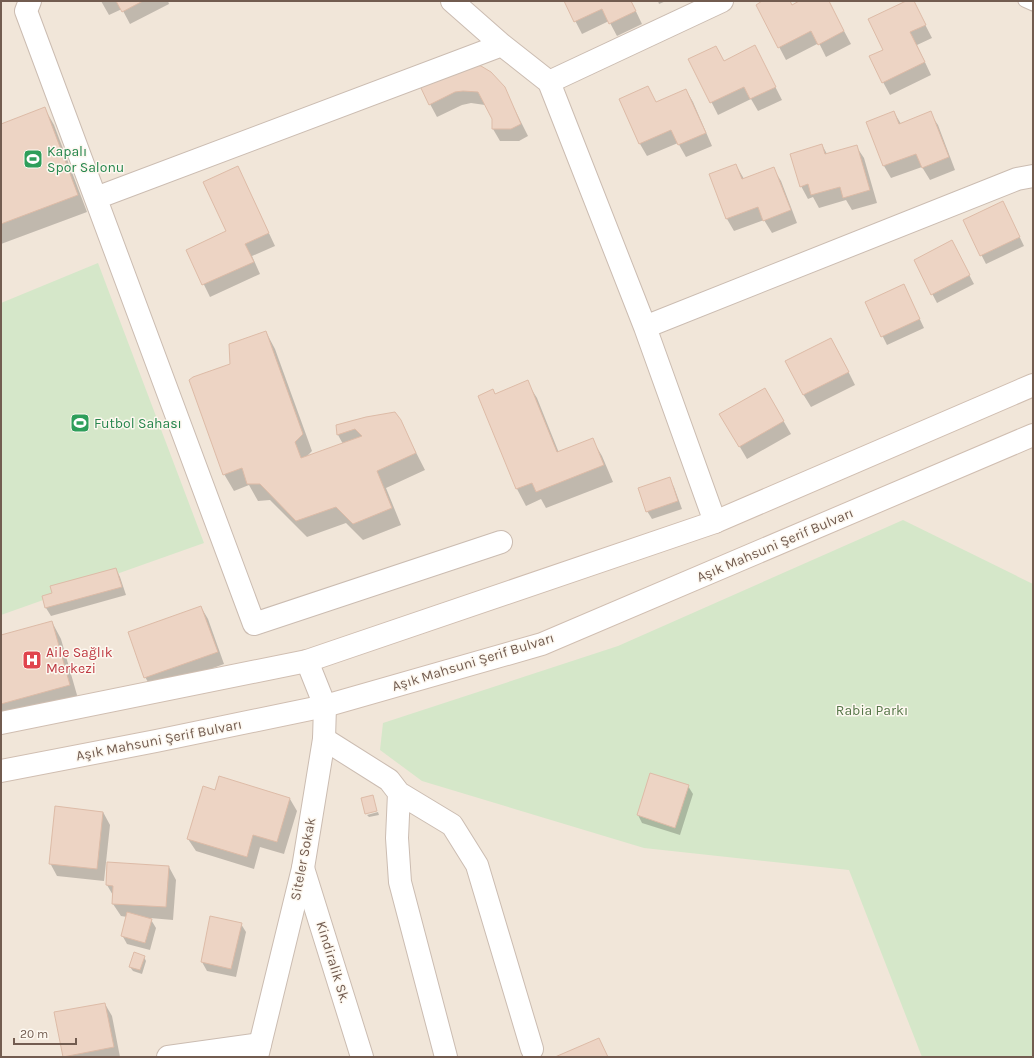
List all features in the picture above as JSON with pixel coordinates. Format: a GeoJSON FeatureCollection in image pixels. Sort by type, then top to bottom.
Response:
{"type":"FeatureCollection","features":[{"type":"Feature","properties":{"kind":"street"},"geometry":{"type":"LineString","coordinates":[[30,1],[26,10],[254,624],[501,542]]}},
{"type":"Feature","properties":{"kind":"street"},"geometry":{"type":"LineString","coordinates":[[452,1],[502,45],[549,82],[645,327],[715,522]]}},
{"type":"Feature","properties":{"kind":"street"},"geometry":{"type":"LineString","coordinates":[[549,82],[722,1]]}},
{"type":"Feature","properties":{"kind":"street"},"geometry":{"type":"LineString","coordinates":[[96,198],[502,45]]}},
{"type":"Feature","properties":{"kind":"street"},"geometry":{"type":"LineString","coordinates":[[645,327],[1017,179],[1033,176]]}},
{"type":"Feature","properties":{"kind":"street"},"geometry":{"type":"LineString","coordinates":[[1,723],[307,661],[715,522],[1033,385]]}},
{"type":"Feature","properties":{"kind":"street","name":"Aşık Mahsuni Şerif Bulvarı"},"geometry":{"type":"LineString","coordinates":[[1,771],[325,706],[542,644],[1033,435]]}},
{"type":"Feature","properties":{"kind":"street","name":"Siteler Sokak"},"geometry":{"type":"LineString","coordinates":[[259,1051],[303,868],[324,739],[325,706],[307,661]]}},
{"type":"Feature","properties":{"kind":"street"},"geometry":{"type":"LineString","coordinates":[[324,739],[389,780],[399,793],[452,825],[477,865],[532,1049]]}},
{"type":"Feature","properties":{"kind":"street"},"geometry":{"type":"LineString","coordinates":[[399,793],[396,838],[400,882],[446,1057]]}},
{"type":"Feature","properties":{"kind":"street","name":"Kindiralik Sk."},"geometry":{"type":"LineString","coordinates":[[303,868],[362,1057]]}},
{"type":"Feature","properties":{"kind":"street"},"geometry":{"type":"LineString","coordinates":[[168,1057],[259,1051]]}},
{"type":"Feature","properties":{"kind":"lane"},"geometry":{"type":"LineString","coordinates":[[1024,1],[1033,5]]}},
{"type":"Feature","properties":{"kind":"shaded area"},"geometry":{"type":"Polygon","coordinates":[[[1,1],[1033,1],[1033,1057],[1,1057],[1,1]]]}},
{"type":"Feature","properties":{"kind":"green space","name":"Futbol Sahası"},"geometry":{"type":"Polygon","coordinates":[[[98,263],[204,543],[1,615],[1,303],[98,263]]]}},
{"type":"Feature","properties":{"kind":"green space","name":"Rabia Parkı"},"geometry":{"type":"Polygon","coordinates":[[[903,520],[1033,584],[1033,1057],[922,1057],[849,870],[644,848],[422,781],[380,750],[383,723],[618,646],[903,520]]]}},
{"type":"Feature","properties":{"kind":"building"},"geometry":{"type":"Polygon","coordinates":[[[116,1],[143,1],[122,12],[116,1]]]}},
{"type":"Feature","properties":{"kind":"building"},"geometry":{"type":"Polygon","coordinates":[[[564,1],[631,1],[636,11],[609,24],[602,9],[574,22],[564,1]]]}},
{"type":"Feature","properties":{"kind":"building"},"geometry":{"type":"Polygon","coordinates":[[[762,1],[790,1],[792,5],[799,1],[829,1],[844,31],[818,45],[811,31],[778,48],[756,5],[762,1]]]}},
{"type":"Feature","properties":{"kind":"building"},"geometry":{"type":"Polygon","coordinates":[[[906,1],[914,1],[926,25],[910,32],[925,62],[882,83],[869,56],[883,50],[868,19],[906,1]]]}},
{"type":"Feature","properties":{"kind":"building"},"geometry":{"type":"Polygon","coordinates":[[[755,45],[776,87],[750,99],[744,87],[710,103],[688,59],[716,46],[724,61],[755,45]]]}},
{"type":"Feature","properties":{"kind":"building"},"geometry":{"type":"Polygon","coordinates":[[[468,62],[481,66],[491,72],[505,87],[521,124],[511,129],[492,129],[492,119],[478,92],[455,92],[429,105],[420,86],[468,62]]]}},
{"type":"Feature","properties":{"kind":"building"},"geometry":{"type":"Polygon","coordinates":[[[648,86],[656,102],[686,89],[706,133],[678,145],[671,130],[639,144],[619,99],[648,86]]]}},
{"type":"Feature","properties":{"kind":"building","name":"Kapalı Spor Salonu"},"geometry":{"type":"Polygon","coordinates":[[[45,107],[78,195],[1,224],[1,124],[45,107]]]}},
{"type":"Feature","properties":{"kind":"building"},"geometry":{"type":"Polygon","coordinates":[[[894,111],[899,124],[931,111],[949,157],[922,168],[916,154],[883,166],[866,122],[894,111]]]}},
{"type":"Feature","properties":{"kind":"building"},"geometry":{"type":"Polygon","coordinates":[[[822,144],[825,154],[857,145],[870,190],[843,198],[840,187],[811,195],[808,184],[800,187],[790,154],[822,144]]]}},
{"type":"Feature","properties":{"kind":"building"},"geometry":{"type":"Polygon","coordinates":[[[736,164],[742,179],[774,167],[791,210],[763,221],[758,207],[726,219],[709,174],[736,164]]]}},
{"type":"Feature","properties":{"kind":"building"},"geometry":{"type":"Polygon","coordinates":[[[238,166],[269,233],[245,244],[254,262],[202,285],[186,250],[226,231],[203,182],[238,166]]]}},
{"type":"Feature","properties":{"kind":"building"},"geometry":{"type":"Polygon","coordinates":[[[1003,201],[1020,237],[980,256],[963,220],[1003,201]]]}},
{"type":"Feature","properties":{"kind":"building"},"geometry":{"type":"Polygon","coordinates":[[[952,240],[970,275],[931,295],[914,260],[952,240]]]}},
{"type":"Feature","properties":{"kind":"building"},"geometry":{"type":"Polygon","coordinates":[[[904,284],[920,319],[881,337],[865,302],[904,284]]]}},
{"type":"Feature","properties":{"kind":"building"},"geometry":{"type":"Polygon","coordinates":[[[266,331],[303,434],[295,442],[301,458],[362,436],[355,429],[337,435],[336,425],[366,417],[395,412],[401,420],[416,453],[377,471],[392,508],[353,524],[336,507],[296,521],[260,484],[247,484],[242,468],[223,475],[189,380],[193,377],[230,364],[229,344],[266,331]]]}},
{"type":"Feature","properties":{"kind":"building"},"geometry":{"type":"Polygon","coordinates":[[[831,338],[849,372],[803,395],[785,361],[831,338]]]}},
{"type":"Feature","properties":{"kind":"building"},"geometry":{"type":"Polygon","coordinates":[[[528,380],[557,452],[593,438],[604,465],[536,492],[532,483],[516,489],[478,396],[493,389],[495,394],[528,380]]]}},
{"type":"Feature","properties":{"kind":"building"},"geometry":{"type":"Polygon","coordinates":[[[765,388],[784,421],[739,447],[719,414],[765,388]]]}},
{"type":"Feature","properties":{"kind":"building"},"geometry":{"type":"Polygon","coordinates":[[[670,477],[678,501],[646,512],[638,488],[670,477]]]}},
{"type":"Feature","properties":{"kind":"building"},"geometry":{"type":"Polygon","coordinates":[[[116,568],[122,587],[45,608],[42,596],[52,593],[50,586],[116,568]]]}},
{"type":"Feature","properties":{"kind":"building"},"geometry":{"type":"Polygon","coordinates":[[[201,606],[218,652],[144,678],[128,632],[201,606]]]}},
{"type":"Feature","properties":{"kind":"building","name":"Aile Sağlık Merkezi"},"geometry":{"type":"Polygon","coordinates":[[[52,621],[70,685],[1,704],[1,635],[52,621]]]}},
{"type":"Feature","properties":{"kind":"building"},"geometry":{"type":"Polygon","coordinates":[[[650,773],[689,785],[675,828],[637,815],[650,773]]]}},
{"type":"Feature","properties":{"kind":"building"},"geometry":{"type":"Polygon","coordinates":[[[219,776],[290,798],[277,842],[253,835],[247,857],[187,839],[203,786],[215,790],[219,776]]]}},
{"type":"Feature","properties":{"kind":"building"},"geometry":{"type":"Polygon","coordinates":[[[373,795],[377,811],[365,814],[361,798],[373,795]]]}},
{"type":"Feature","properties":{"kind":"building"},"geometry":{"type":"Polygon","coordinates":[[[55,806],[103,812],[97,869],[49,864],[55,806]]]}},
{"type":"Feature","properties":{"kind":"building"},"geometry":{"type":"Polygon","coordinates":[[[107,862],[169,866],[166,907],[112,904],[113,886],[106,885],[107,862]]]}},
{"type":"Feature","properties":{"kind":"building"},"geometry":{"type":"Polygon","coordinates":[[[127,912],[152,919],[145,943],[121,936],[127,912]]]}},
{"type":"Feature","properties":{"kind":"building"},"geometry":{"type":"Polygon","coordinates":[[[210,916],[242,923],[231,969],[201,962],[210,916]]]}},
{"type":"Feature","properties":{"kind":"building"},"geometry":{"type":"Polygon","coordinates":[[[134,952],[145,956],[140,970],[129,967],[134,952]]]}},
{"type":"Feature","properties":{"kind":"building"},"geometry":{"type":"Polygon","coordinates":[[[105,1003],[114,1047],[63,1057],[54,1012],[105,1003]]]}},
{"type":"Feature","properties":{"kind":"building"},"geometry":{"type":"Polygon","coordinates":[[[599,1038],[608,1057],[555,1057],[599,1038]]]}},
{"type":"Feature","properties":{"kind":"place","name":"Kapalı Spor Salonu"},"geometry":{"type":"Point","coordinates":[33,159]}},
{"type":"Feature","properties":{"kind":"place","name":"Futbol Sahası"},"geometry":{"type":"Point","coordinates":[80,423]}},
{"type":"Feature","properties":{"kind":"place","name":"Aile Sağlık Merkezi"},"geometry":{"type":"Point","coordinates":[32,660]}}]}
